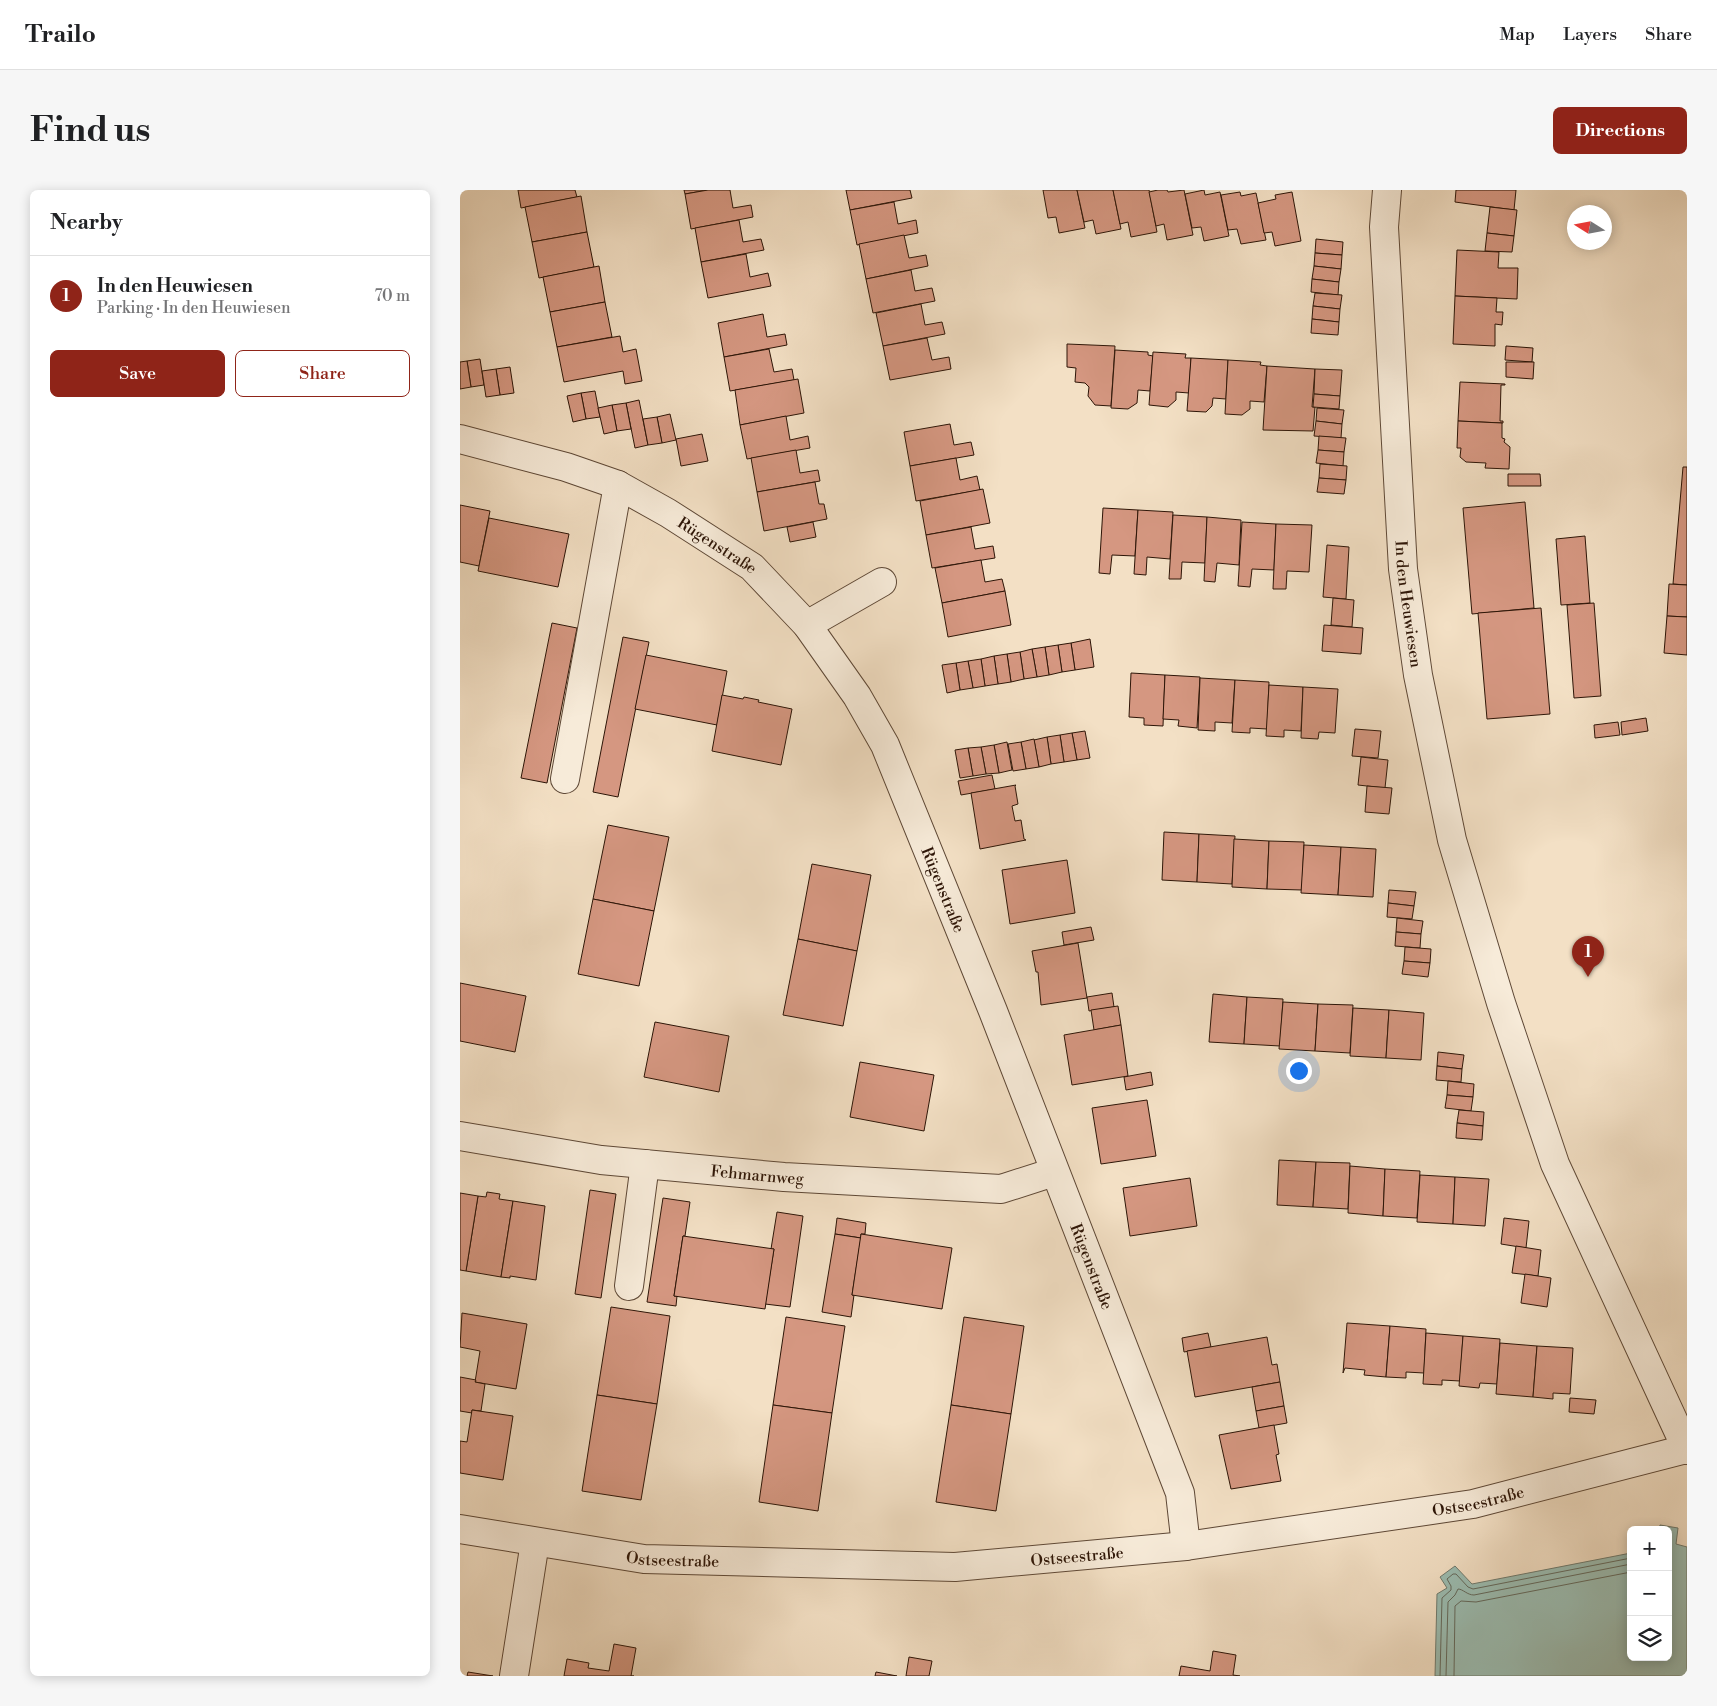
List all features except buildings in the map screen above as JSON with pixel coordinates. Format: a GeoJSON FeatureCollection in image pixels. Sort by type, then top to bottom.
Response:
{"type":"FeatureCollection","features":[{"type":"Feature","properties":{"kind":"street","name":"In den Heuwiesen"},"geometry":{"type":"LineString","coordinates":[[1387,190],[1384,227],[1403,569],[1418,674],[1452,840],[1501,1003],[1555,1164],[1687,1449]]}},
{"type":"Feature","properties":{"kind":"street","name":"Rügenstraße"},"geometry":{"type":"LineString","coordinates":[[460,439],[566,467],[618,485],[668,513],[752,567],[807,626],[857,696],[885,744],[993,1011],[1180,1492],[1186,1546]]}},
{"type":"Feature","properties":{"kind":"street"},"geometry":{"type":"LineString","coordinates":[[564,780],[618,485]]}},
{"type":"Feature","properties":{"kind":"street"},"geometry":{"type":"LineString","coordinates":[[807,626],[882,582]]}},
{"type":"Feature","properties":{"kind":"street","name":"Fehmarnweg"},"geometry":{"type":"LineString","coordinates":[[460,1136],[601,1160],[784,1177],[1001,1189],[1054,1172]]}},
{"type":"Feature","properties":{"kind":"street"},"geometry":{"type":"LineString","coordinates":[[628,1286],[645,1164]]}},
{"type":"Feature","properties":{"kind":"street","name":"Ostseestraße"},"geometry":{"type":"LineString","coordinates":[[460,1529],[644,1559],[955,1567],[1186,1546],[1473,1504],[1687,1449]]}},
{"type":"Feature","properties":{"kind":"street"},"geometry":{"type":"LineString","coordinates":[[514,1676],[535,1542]]}},
{"type":"Feature","properties":{"kind":"water"},"geometry":{"type":"Polygon","coordinates":[[[1672,1527],[1678,1528],[1676,1544],[1687,1547],[1687,1676],[1435,1676],[1437,1594],[1447,1588],[1440,1577],[1455,1566],[1472,1584],[1627,1554],[1627,1661],[1672,1661],[1672,1527]]]}},
{"type":"Feature","properties":{"kind":"place","name":"In den Heuwiesen"},"geometry":{"type":"Point","coordinates":[1588,977]}}]}
